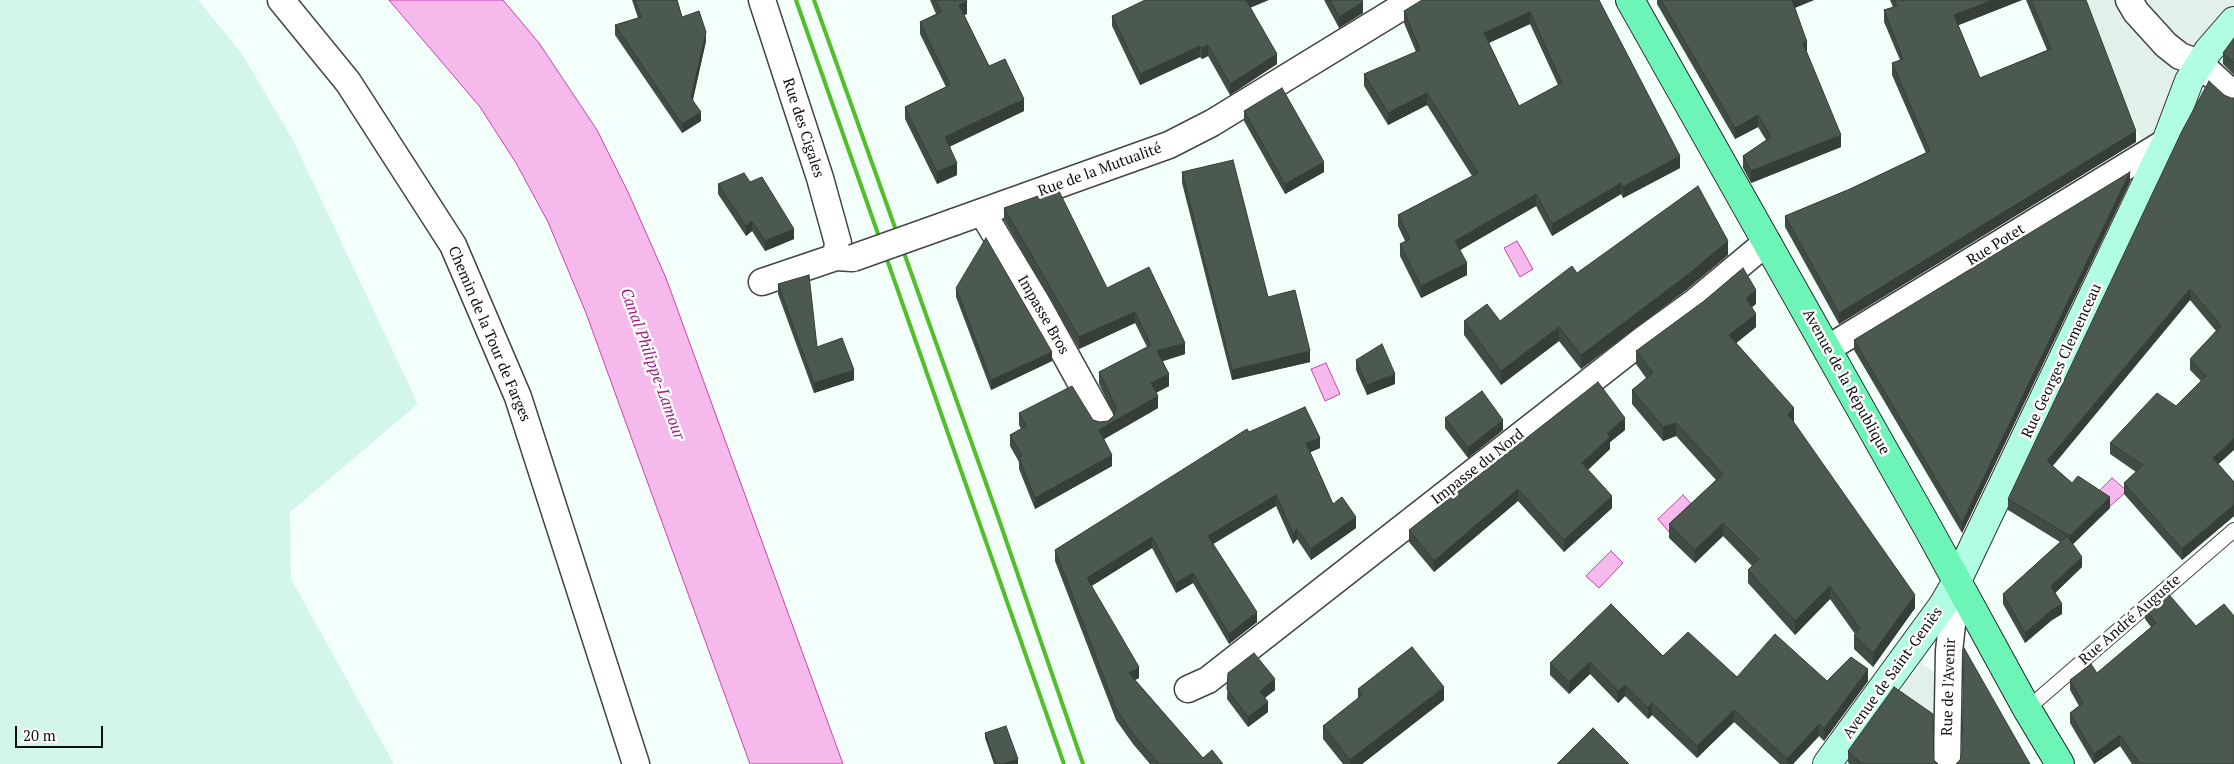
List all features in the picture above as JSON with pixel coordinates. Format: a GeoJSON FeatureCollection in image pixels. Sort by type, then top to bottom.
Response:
{"type":"FeatureCollection","features":[{"type":"Feature","properties":{"kind":"main road","name":"Avenue de la République"},"geometry":{"type":"LineString","coordinates":[[1631,0],[1957,580],[2027,709],[2060,764]]}},
{"type":"Feature","properties":{"kind":"street","name":"Chemin de la Tour de Farges"},"geometry":{"type":"LineString","coordinates":[[281,0],[348,82],[453,245],[518,397],[636,764]]}},
{"type":"Feature","properties":{"kind":"street","name":"Rue des Cigales"},"geometry":{"type":"LineString","coordinates":[[762,0],[844,257]]}},
{"type":"Feature","properties":{"kind":"street","name":"Rue de la Mutualité"},"geometry":{"type":"LineString","coordinates":[[762,282],[954,222],[1168,145],[1212,124],[1413,0]]}},
{"type":"Feature","properties":{"kind":"street"},"geometry":{"type":"LineString","coordinates":[[2129,0],[2136,12],[2166,44],[2180,56],[2199,63],[2234,95]]}},
{"type":"Feature","properties":{"kind":"street","name":"Rue Georges Clemenceau"},"geometry":{"type":"LineString","coordinates":[[1957,580],[2166,142],[2178,115],[2182,98],[2199,63],[2234,21]]}},
{"type":"Feature","properties":{"kind":"street","name":"Rue Potet"},"geometry":{"type":"LineString","coordinates":[[1827,348],[2166,142]]}},
{"type":"Feature","properties":{"kind":"street","name":"Impasse Bros"},"geometry":{"type":"LineString","coordinates":[[982,212],[1038,305],[1101,419]]}},
{"type":"Feature","properties":{"kind":"street","name":"Impasse du Nord"},"geometry":{"type":"LineString","coordinates":[[1188,690],[1208,680],[1644,339],[1695,302],[1767,242]]}},
{"type":"Feature","properties":{"kind":"street","name":"Avenue de Saint-Geniès"},"geometry":{"type":"LineString","coordinates":[[1827,764],[1943,606],[1957,580]]}},
{"type":"Feature","properties":{"kind":"street","name":"Rue de l'Avenir"},"geometry":{"type":"LineString","coordinates":[[1947,764],[1949,651],[1957,580]]}},
{"type":"Feature","properties":{"kind":"lane","name":"Rue André Auguste"},"geometry":{"type":"LineString","coordinates":[[2027,709],[2234,530]]}},
{"type":"Feature","properties":{"kind":"green space"},"geometry":{"type":"Polygon","coordinates":[[[0,0],[198,0],[242,54],[293,140],[418,404],[290,512],[291,579],[394,764],[0,764],[0,0]]]}},
{"type":"Feature","properties":{"kind":"shaded area"},"geometry":{"type":"Polygon","coordinates":[[[2085,0],[2234,0],[2234,49],[2220,68],[2180,147],[2143,144],[2085,0]]]}},
{"type":"Feature","properties":{"kind":"shaded area"},"geometry":{"type":"Polygon","coordinates":[[[1921,663],[1938,675],[1939,729],[1894,699],[1921,663]]]}},
{"type":"Feature","properties":{"kind":"water","name":"Canal Philippe-Lamour"},"geometry":{"type":"Polygon","coordinates":[[[389,0],[503,0],[539,43],[597,130],[628,192],[666,278],[843,764],[750,764],[586,313],[548,222],[516,163],[480,107],[389,0]]]}},
{"type":"Feature","properties":{"kind":"water"},"geometry":{"type":"Polygon","coordinates":[[[1517,241],[1533,269],[1520,277],[1504,248],[1517,241]]]}},
{"type":"Feature","properties":{"kind":"water"},"geometry":{"type":"Polygon","coordinates":[[[1326,363],[1340,394],[1325,401],[1311,369],[1326,363]]]}},
{"type":"Feature","properties":{"kind":"water"},"geometry":{"type":"Polygon","coordinates":[[[2112,478],[2127,491],[2108,508],[2093,497],[2112,478]]]}},
{"type":"Feature","properties":{"kind":"water"},"geometry":{"type":"Polygon","coordinates":[[[1683,495],[1695,508],[1669,532],[1658,519],[1683,495]]]}},
{"type":"Feature","properties":{"kind":"water"},"geometry":{"type":"Polygon","coordinates":[[[1611,551],[1623,563],[1599,588],[1586,576],[1611,551]]]}},
{"type":"Feature","properties":{"kind":"building"},"geometry":{"type":"Polygon","coordinates":[[[635,0],[677,0],[682,17],[699,11],[706,32],[691,98],[701,112],[682,124],[615,25],[641,17],[635,0]]]}},
{"type":"Feature","properties":{"kind":"building"},"geometry":{"type":"Polygon","coordinates":[[[935,0],[966,0],[967,2],[959,5],[989,66],[1005,59],[1024,99],[945,137],[957,163],[937,172],[905,107],[950,85],[920,22],[941,12],[935,0]]]}},
{"type":"Feature","properties":{"kind":"building"},"geometry":{"type":"Polygon","coordinates":[[[1145,0],[1246,0],[1277,54],[1230,84],[1208,45],[1202,48],[1200,46],[1140,74],[1112,16],[1145,0]]]}},
{"type":"Feature","properties":{"kind":"building"},"geometry":{"type":"Polygon","coordinates":[[[1330,0],[1362,0],[1363,2],[1339,17],[1330,0]]]}},
{"type":"Feature","properties":{"kind":"building"},"geometry":{"type":"Polygon","coordinates":[[[1422,0],[1599,0],[1680,156],[1623,187],[1621,183],[1552,224],[1536,194],[1455,241],[1467,263],[1421,286],[1400,244],[1410,239],[1398,215],[1478,173],[1427,93],[1388,113],[1364,74],[1420,50],[1404,11],[1422,0]],[[1530,12],[1484,33],[1519,106],[1562,83],[1530,12]]]}},
{"type":"Feature","properties":{"kind":"building"},"geometry":{"type":"Polygon","coordinates":[[[1661,0],[1792,0],[1807,42],[1803,43],[1841,135],[1751,171],[1743,156],[1771,137],[1758,115],[1735,128],[1661,0]]]}},
{"type":"Feature","properties":{"kind":"building"},"geometry":{"type":"Polygon","coordinates":[[[1894,0],[1993,0],[1954,15],[1980,78],[2051,49],[2031,0],[2086,0],[2136,131],[1839,313],[1785,216],[1850,189],[1930,151],[1892,63],[1903,59],[1884,10],[1897,6],[1894,0]]]}},
{"type":"Feature","properties":{"kind":"building"},"geometry":{"type":"Polygon","coordinates":[[[2234,38],[2234,63],[2223,53],[2234,38]]]}},
{"type":"Feature","properties":{"kind":"building"},"geometry":{"type":"Polygon","coordinates":[[[2209,81],[2224,95],[2234,98],[2234,438],[2213,458],[2234,482],[2234,505],[2182,549],[2124,483],[2143,465],[2110,443],[2157,393],[2176,406],[2206,376],[2190,359],[2221,326],[2190,289],[2047,461],[2072,483],[2078,476],[2110,497],[2070,536],[2008,499],[2182,131],[2209,81]]]}},
{"type":"Feature","properties":{"kind":"building"},"geometry":{"type":"Polygon","coordinates":[[[1282,88],[1324,162],[1285,184],[1244,111],[1282,88]]]}},
{"type":"Feature","properties":{"kind":"building"},"geometry":{"type":"Polygon","coordinates":[[[1233,160],[1268,297],[1295,290],[1310,351],[1232,370],[1182,172],[1233,160]]]}},
{"type":"Feature","properties":{"kind":"building"},"geometry":{"type":"Polygon","coordinates":[[[2130,172],[1962,523],[1854,340],[2130,172]]]}},
{"type":"Feature","properties":{"kind":"building"},"geometry":{"type":"Polygon","coordinates":[[[744,173],[750,182],[762,177],[794,229],[765,241],[752,221],[746,226],[718,184],[744,173]]]}},
{"type":"Feature","properties":{"kind":"building"},"geometry":{"type":"Polygon","coordinates":[[[1698,186],[1728,241],[1686,276],[1581,355],[1559,327],[1501,371],[1464,321],[1487,304],[1500,321],[1572,266],[1577,273],[1698,186]]]}},
{"type":"Feature","properties":{"kind":"building"},"geometry":{"type":"Polygon","coordinates":[[[1058,189],[1107,288],[1149,267],[1185,343],[1157,351],[1169,374],[1151,383],[1158,396],[1099,430],[1112,455],[1035,498],[1019,458],[1022,456],[1010,435],[1026,426],[1019,413],[1072,386],[1093,420],[1100,422],[1108,421],[1114,416],[1116,407],[1099,372],[1151,345],[1135,312],[1079,337],[1004,208],[1058,189]]]}},
{"type":"Feature","properties":{"kind":"building"},"geometry":{"type":"Polygon","coordinates":[[[986,238],[1052,352],[991,380],[956,288],[986,238]]]}},
{"type":"Feature","properties":{"kind":"building"},"geometry":{"type":"Polygon","coordinates":[[[1743,268],[1756,290],[1746,298],[1756,314],[1729,335],[1794,408],[1788,414],[1915,595],[1873,653],[1854,635],[1860,629],[1830,586],[1795,621],[1748,570],[1759,559],[1723,523],[1695,550],[1669,524],[1723,474],[1676,423],[1663,427],[1632,390],[1653,373],[1636,351],[1704,301],[1743,268]]]}},
{"type":"Feature","properties":{"kind":"building"},"geometry":{"type":"Polygon","coordinates":[[[809,275],[817,347],[842,338],[854,370],[814,383],[778,284],[809,275]]]}},
{"type":"Feature","properties":{"kind":"building"},"geometry":{"type":"Polygon","coordinates":[[[1382,344],[1395,374],[1367,385],[1356,360],[1382,344]]]}},
{"type":"Feature","properties":{"kind":"building"},"geometry":{"type":"Polygon","coordinates":[[[1598,382],[1625,418],[1607,433],[1610,437],[1582,463],[1612,496],[1564,540],[1518,489],[1434,561],[1409,530],[1598,382]]]}},
{"type":"Feature","properties":{"kind":"building"},"geometry":{"type":"Polygon","coordinates":[[[1482,391],[1503,420],[1468,448],[1445,418],[1482,391]]]}},
{"type":"Feature","properties":{"kind":"building"},"geometry":{"type":"Polygon","coordinates":[[[1305,407],[1320,438],[1306,443],[1333,504],[1342,497],[1356,517],[1311,549],[1297,529],[1293,534],[1276,495],[1208,536],[1257,612],[1229,634],[1193,573],[1176,583],[1152,537],[1087,578],[1139,667],[1129,673],[1203,758],[1212,750],[1223,764],[1159,764],[1133,734],[1116,709],[1055,550],[1247,429],[1249,432],[1305,407]]]}},
{"type":"Feature","properties":{"kind":"building"},"geometry":{"type":"Polygon","coordinates":[[[2067,536],[2082,557],[2051,586],[2062,604],[2025,633],[2003,594],[2067,536]]]}},
{"type":"Feature","properties":{"kind":"building"},"geometry":{"type":"Polygon","coordinates":[[[2166,591],[2196,626],[2224,604],[2234,616],[2234,764],[2140,764],[2120,735],[2094,754],[2070,713],[2083,703],[2070,680],[2091,664],[2097,673],[2156,623],[2145,609],[2166,591]]]}},
{"type":"Feature","properties":{"kind":"building"},"geometry":{"type":"Polygon","coordinates":[[[1611,604],[1663,656],[1688,632],[1737,677],[1775,634],[1827,681],[1851,657],[1868,669],[1824,729],[1819,724],[1787,759],[1734,710],[1697,746],[1652,703],[1648,708],[1625,685],[1618,691],[1590,662],[1569,682],[1550,663],[1611,604]]]}},
{"type":"Feature","properties":{"kind":"building"},"geometry":{"type":"Polygon","coordinates":[[[1412,647],[1444,687],[1350,760],[1323,726],[1362,695],[1358,689],[1412,647]]]}},
{"type":"Feature","properties":{"kind":"building"},"geometry":{"type":"Polygon","coordinates":[[[1964,648],[2030,764],[1956,764],[1960,760],[1962,753],[1964,648]]]}},
{"type":"Feature","properties":{"kind":"building"},"geometry":{"type":"Polygon","coordinates":[[[1254,653],[1275,679],[1260,691],[1268,702],[1248,717],[1227,689],[1228,673],[1254,653]]]}},
{"type":"Feature","properties":{"kind":"building"},"geometry":{"type":"Polygon","coordinates":[[[1894,687],[1933,714],[1934,760],[1938,764],[1862,764],[1848,751],[1894,687]]]}},
{"type":"Feature","properties":{"kind":"building"},"geometry":{"type":"Polygon","coordinates":[[[1006,726],[1018,759],[1004,764],[996,764],[985,733],[1006,726]]]}},
{"type":"Feature","properties":{"kind":"building"},"geometry":{"type":"Polygon","coordinates":[[[1593,728],[1629,764],[1557,764],[1593,728]]]}},
{"type":"Feature","properties":{"kind":"railway"},"geometry":{"type":"LineString","coordinates":[[796,0],[1064,764]]}},
{"type":"Feature","properties":{"kind":"railway"},"geometry":{"type":"LineString","coordinates":[[814,0],[997,514],[1083,764]]}}]}
